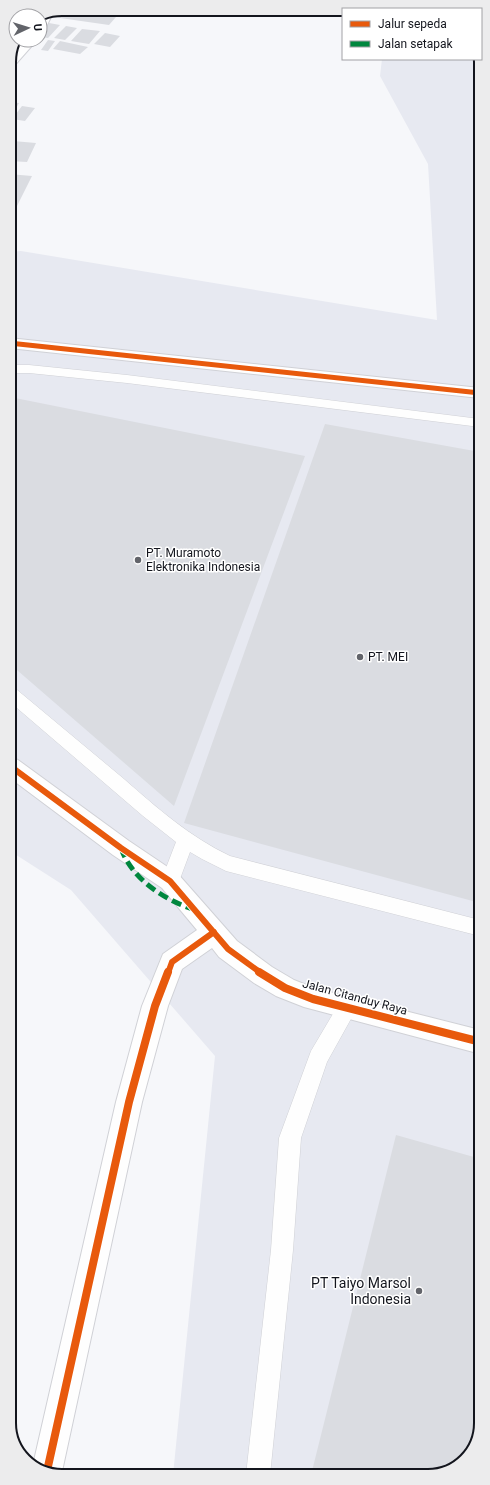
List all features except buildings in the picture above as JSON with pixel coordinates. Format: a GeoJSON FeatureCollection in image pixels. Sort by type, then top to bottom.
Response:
{"type":"FeatureCollection","features":[{"type":"Feature","properties":{"kind":"street"},"geometry":{"type":"LineString","coordinates":[[16,344],[474,392]]}},
{"type":"Feature","properties":{"kind":"street","name":"Jalan Citanduy Raya"},"geometry":{"type":"LineString","coordinates":[[16,770],[121,848],[170,881],[228,949],[263,975],[285,988],[312,999],[474,1040]]}},
{"type":"Feature","properties":{"kind":"street"},"geometry":{"type":"LineString","coordinates":[[121,848],[122,856],[135,871],[163,896],[176,903],[193,909]]}},
{"type":"Feature","properties":{"kind":"street"},"geometry":{"type":"LineString","coordinates":[[48,1467],[128,1110],[155,1006],[172,962],[214,932]]}},
{"type":"Feature","properties":{"kind":"lane"},"geometry":{"type":"LineString","coordinates":[[16,369],[126,379],[474,422]]}},
{"type":"Feature","properties":{"kind":"lane"},"geometry":{"type":"LineString","coordinates":[[16,698],[143,806],[186,840],[226,863],[474,926]]}},
{"type":"Feature","properties":{"kind":"lane"},"geometry":{"type":"LineString","coordinates":[[170,881],[186,840]]}},
{"type":"Feature","properties":{"kind":"lane"},"geometry":{"type":"LineString","coordinates":[[259,1469],[282,1250],[290,1138],[318,1058],[347,1008]]}},
{"type":"Feature","properties":{"kind":"shaded area"},"geometry":{"type":"Polygon","coordinates":[[[382,60],[474,60],[473,1432],[468,1446],[458,1458],[448,1464],[434,1469],[174,1469],[215,1056],[71,890],[16,855],[16,251],[21,251],[437,320],[428,164],[380,76],[382,60]]]}},
{"type":"Feature","properties":{"kind":"marked path"},"geometry":{"type":"LineString","coordinates":[[121,848],[128,863],[151,887],[175,903],[193,909]]}},
{"type":"Feature","properties":{"kind":"cycle path"},"geometry":{"type":"LineString","coordinates":[[16,344],[474,392]]}},
{"type":"Feature","properties":{"kind":"cycle path"},"geometry":{"type":"LineString","coordinates":[[16,770],[121,848],[170,881],[228,949],[263,975],[285,988],[313,999],[474,1040]]}},
{"type":"Feature","properties":{"kind":"cycle path"},"geometry":{"type":"LineString","coordinates":[[48,1467],[129,1102],[155,1006],[172,962],[214,932]]}},
{"type":"Feature","properties":{"kind":"place","name":"PT. Muramoto Elektronika Indonesia"},"geometry":{"type":"Point","coordinates":[138,560]}},
{"type":"Feature","properties":{"kind":"place","name":"PT. MEI"},"geometry":{"type":"Point","coordinates":[360,657]}},
{"type":"Feature","properties":{"kind":"place","name":"PT Taiyo Marsol Indonesia"},"geometry":{"type":"Point","coordinates":[419,1291]}}]}
